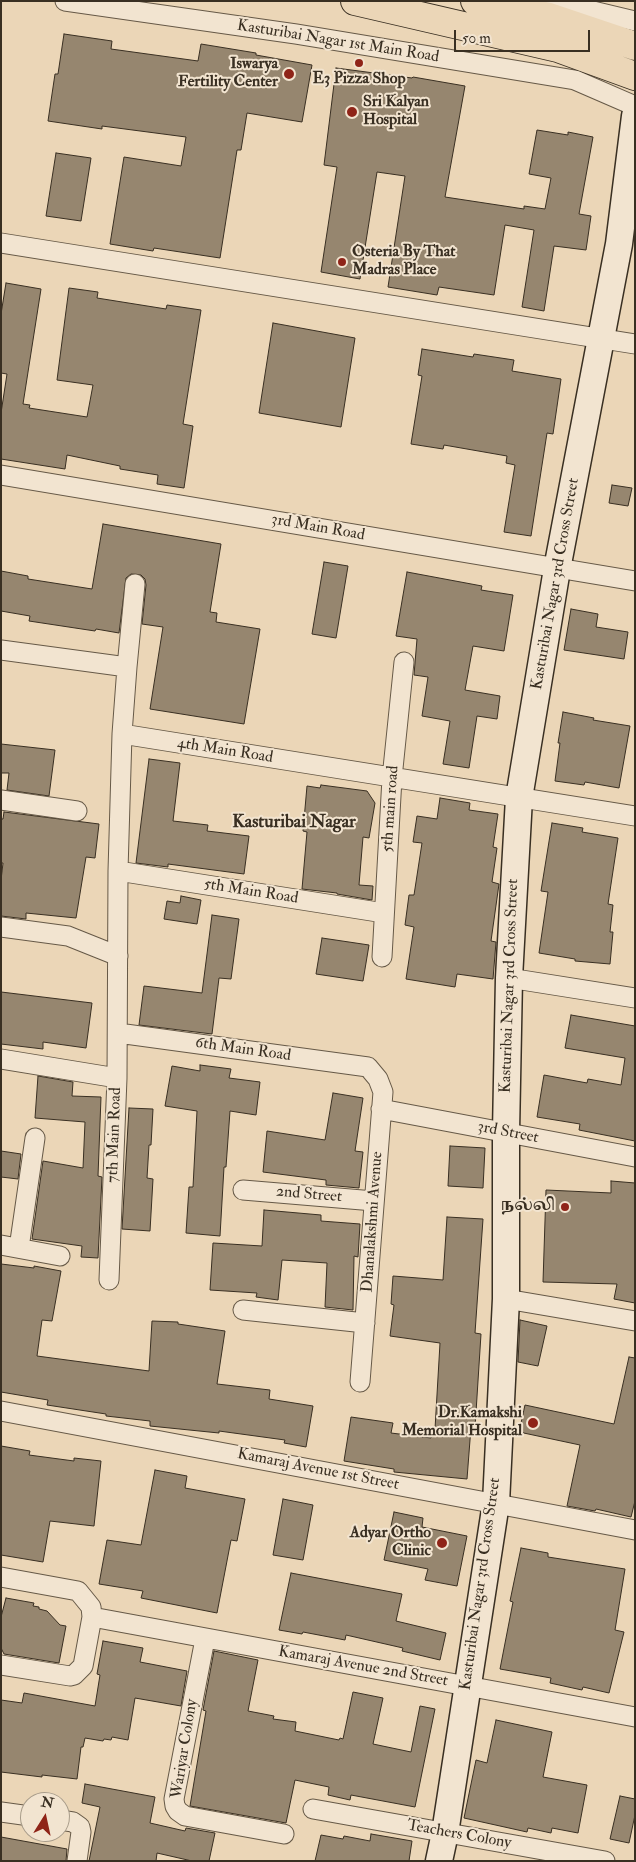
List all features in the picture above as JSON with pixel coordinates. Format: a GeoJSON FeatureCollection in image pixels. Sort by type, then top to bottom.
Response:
{"type":"FeatureCollection","features":[{"type":"Feature","properties":{"kind":"main road"},"geometry":{"type":"LineString","coordinates":[[355,1],[558,48],[635,76]]}},
{"type":"Feature","properties":{"kind":"main road"},"geometry":{"type":"LineString","coordinates":[[475,1],[550,17],[635,46]]}},
{"type":"Feature","properties":{"kind":"street","name":"Kasturibai Nagar 1st Main Road"},"geometry":{"type":"LineString","coordinates":[[65,1],[296,34],[575,80],[635,106]]}},
{"type":"Feature","properties":{"kind":"street"},"geometry":{"type":"LineString","coordinates":[[551,1],[598,6],[635,20]]}},
{"type":"Feature","properties":{"kind":"street","name":"Kasturibai Nagar 3rd Cross Street"},"geometry":{"type":"LineString","coordinates":[[439,1861],[445,1833],[496,1503],[506,1299],[506,1132],[509,978],[518,798],[557,568],[619,244],[635,116]]}},
{"type":"Feature","properties":{"kind":"street"},"geometry":{"type":"LineString","coordinates":[[1,242],[601,337],[635,344]]}},
{"type":"Feature","properties":{"kind":"street","name":"3rd Main Road"},"geometry":{"type":"LineString","coordinates":[[1,475],[635,581]]}},
{"type":"Feature","properties":{"kind":"street"},"geometry":{"type":"LineString","coordinates":[[118,1078],[118,871],[122,734],[135,584]]}},
{"type":"Feature","properties":{"kind":"street"},"geometry":{"type":"LineString","coordinates":[[1,650],[127,667]]}},
{"type":"Feature","properties":{"kind":"street","name":"5th main road"},"geometry":{"type":"LineString","coordinates":[[382,957],[392,778],[404,662]]}},
{"type":"Feature","properties":{"kind":"street","name":"4th Main Road"},"geometry":{"type":"LineString","coordinates":[[122,734],[635,816]]}},
{"type":"Feature","properties":{"kind":"street"},"geometry":{"type":"LineString","coordinates":[[1,800],[78,811]]}},
{"type":"Feature","properties":{"kind":"street","name":"5th Main Road"},"geometry":{"type":"LineString","coordinates":[[118,871],[384,913]]}},
{"type":"Feature","properties":{"kind":"street"},"geometry":{"type":"LineString","coordinates":[[1,927],[68,936],[118,956]]}},
{"type":"Feature","properties":{"kind":"street"},"geometry":{"type":"LineString","coordinates":[[509,978],[635,998]]}},
{"type":"Feature","properties":{"kind":"street","name":"6th Main Road"},"geometry":{"type":"LineString","coordinates":[[118,1033],[368,1067]]}},
{"type":"Feature","properties":{"kind":"street","name":"7th Main Road"},"geometry":{"type":"LineString","coordinates":[[1,1059],[118,1078],[109,1280]]}},
{"type":"Feature","properties":{"kind":"street","name":"Dhanalakshmi Avenue"},"geometry":{"type":"LineString","coordinates":[[360,1382],[383,1092],[378,1079],[368,1067]]}},
{"type":"Feature","properties":{"kind":"street","name":"3rd Street"},"geometry":{"type":"LineString","coordinates":[[381,1109],[635,1157]]}},
{"type":"Feature","properties":{"kind":"street"},"geometry":{"type":"LineString","coordinates":[[35,1138],[10,1246],[60,1256]]}},
{"type":"Feature","properties":{"kind":"street","name":"2nd Street"},"geometry":{"type":"LineString","coordinates":[[243,1190],[374,1201]]}},
{"type":"Feature","properties":{"kind":"street"},"geometry":{"type":"LineString","coordinates":[[506,1299],[635,1321]]}},
{"type":"Feature","properties":{"kind":"street"},"geometry":{"type":"LineString","coordinates":[[243,1310],[365,1323]]}},
{"type":"Feature","properties":{"kind":"street","name":"Kamaraj Avenue 1st Street"},"geometry":{"type":"LineString","coordinates":[[1,1410],[635,1530]]}},
{"type":"Feature","properties":{"kind":"street"},"geometry":{"type":"LineString","coordinates":[[1,1577],[78,1591],[91,1607],[92,1617],[83,1666],[74,1675],[70,1676],[1,1665]]}},
{"type":"Feature","properties":{"kind":"street","name":"Kamaraj Avenue 2nd Street"},"geometry":{"type":"LineString","coordinates":[[92,1617],[635,1717]]}},
{"type":"Feature","properties":{"kind":"street","name":"Wariyar Colony"},"geometry":{"type":"LineString","coordinates":[[205,1639],[174,1799],[175,1806],[185,1816],[284,1834]]}},
{"type":"Feature","properties":{"kind":"street","name":"Teachers Colony"},"geometry":{"type":"LineString","coordinates":[[314,1809],[606,1861]]}},
{"type":"Feature","properties":{"kind":"street"},"geometry":{"type":"LineString","coordinates":[[1,1812],[20,1815]]}},
{"type":"Feature","properties":{"kind":"street"},"geometry":{"type":"LineString","coordinates":[[70,1822],[80,1827],[81,1832],[77,1861]]}},
{"type":"Feature","properties":{"kind":"building"},"geometry":{"type":"Polygon","coordinates":[[[64,34],[112,41],[111,49],[198,61],[201,44],[312,65],[302,122],[247,113],[241,150],[237,150],[220,258],[154,248],[153,251],[110,244],[124,157],[181,166],[186,137],[102,126],[102,129],[48,121],[55,74],[58,74],[64,34]]]}},
{"type":"Feature","properties":{"kind":"building"},"geometry":{"type":"Polygon","coordinates":[[[336,68],[413,77],[465,86],[445,197],[524,209],[524,206],[545,209],[551,178],[529,174],[537,130],[568,135],[568,132],[593,137],[579,214],[591,216],[586,250],[554,246],[544,311],[522,307],[534,230],[505,225],[494,295],[439,287],[437,295],[388,287],[405,176],[377,172],[360,279],[321,272],[337,167],[324,165],[336,68]]]}},
{"type":"Feature","properties":{"kind":"building"},"geometry":{"type":"Polygon","coordinates":[[[56,153],[91,158],[81,221],[46,216],[56,153]]]}},
{"type":"Feature","properties":{"kind":"building"},"geometry":{"type":"Polygon","coordinates":[[[6,283],[41,289],[23,404],[30,405],[29,408],[87,417],[93,385],[57,380],[69,288],[98,292],[97,298],[166,309],[167,305],[201,310],[183,424],[193,426],[184,488],[157,484],[158,475],[120,469],[120,466],[67,455],[65,469],[1,459],[1,413],[7,374],[1,373],[1,314],[6,283]]]}},
{"type":"Feature","properties":{"kind":"building"},"geometry":{"type":"Polygon","coordinates":[[[273,323],[355,338],[341,427],[259,413],[273,323]]]}},
{"type":"Feature","properties":{"kind":"building"},"geometry":{"type":"Polygon","coordinates":[[[422,349],[473,357],[474,354],[514,360],[512,371],[561,379],[553,434],[547,433],[531,536],[504,532],[515,465],[506,463],[507,456],[444,445],[443,449],[411,444],[422,376],[418,375],[422,349]]]}},
{"type":"Feature","properties":{"kind":"building"},"geometry":{"type":"Polygon","coordinates":[[[612,485],[632,488],[628,506],[609,503],[612,485]]]}},
{"type":"Feature","properties":{"kind":"building"},"geometry":{"type":"Polygon","coordinates":[[[103,524],[221,544],[210,612],[217,613],[216,622],[260,629],[244,724],[150,709],[163,627],[142,624],[146,585],[145,579],[141,575],[131,574],[126,578],[119,633],[29,621],[30,616],[1,611],[1,571],[28,576],[28,579],[92,589],[103,524]]]}},
{"type":"Feature","properties":{"kind":"building"},"geometry":{"type":"Polygon","coordinates":[[[324,562],[348,566],[336,638],[312,634],[324,562]]]}},
{"type":"Feature","properties":{"kind":"building"},"geometry":{"type":"Polygon","coordinates":[[[407,572],[482,586],[481,590],[513,595],[504,651],[473,646],[465,690],[500,696],[497,719],[477,716],[469,768],[443,764],[450,721],[422,716],[428,677],[414,675],[417,639],[396,636],[407,572]]]}},
{"type":"Feature","properties":{"kind":"building"},"geometry":{"type":"Polygon","coordinates":[[[571,609],[598,614],[596,627],[628,632],[624,659],[564,650],[571,609]]]}},
{"type":"Feature","properties":{"kind":"building"},"geometry":{"type":"Polygon","coordinates":[[[563,712],[594,718],[593,720],[630,726],[619,788],[585,782],[584,785],[555,781],[563,712]]]}},
{"type":"Feature","properties":{"kind":"building"},"geometry":{"type":"Polygon","coordinates":[[[1,744],[55,750],[49,796],[7,790],[9,773],[1,773],[1,744]]]}},
{"type":"Feature","properties":{"kind":"building"},"geometry":{"type":"Polygon","coordinates":[[[149,759],[180,763],[173,821],[208,825],[207,831],[249,836],[244,874],[168,864],[168,867],[136,863],[149,759]]]}},
{"type":"Feature","properties":{"kind":"building"},"geometry":{"type":"Polygon","coordinates":[[[321,785],[367,791],[375,803],[369,838],[363,837],[359,885],[373,886],[372,900],[302,889],[307,832],[303,831],[307,786],[320,788],[321,785]]]}},
{"type":"Feature","properties":{"kind":"building"},"geometry":{"type":"Polygon","coordinates":[[[440,798],[470,803],[469,810],[498,814],[493,847],[497,848],[492,882],[499,884],[491,941],[496,942],[493,979],[457,974],[455,987],[406,979],[414,927],[405,925],[409,895],[414,895],[422,843],[413,842],[417,816],[437,819],[440,798]]]}},
{"type":"Feature","properties":{"kind":"building"},"geometry":{"type":"Polygon","coordinates":[[[4,812],[99,824],[95,858],[86,857],[76,918],[26,913],[26,919],[1,916],[3,863],[1,863],[1,819],[3,819],[4,812]]]}},
{"type":"Feature","properties":{"kind":"building"},"geometry":{"type":"Polygon","coordinates":[[[552,823],[583,828],[582,832],[618,838],[608,904],[613,905],[610,932],[613,932],[610,964],[575,961],[575,959],[539,953],[548,892],[541,891],[552,823]]]}},
{"type":"Feature","properties":{"kind":"building"},"geometry":{"type":"Polygon","coordinates":[[[181,896],[201,900],[197,924],[164,919],[167,901],[180,903],[181,896]]]}},
{"type":"Feature","properties":{"kind":"building"},"geometry":{"type":"Polygon","coordinates":[[[212,915],[239,919],[231,979],[219,978],[212,1034],[139,1025],[144,986],[202,993],[212,915]]]}},
{"type":"Feature","properties":{"kind":"building"},"geometry":{"type":"Polygon","coordinates":[[[322,938],[369,945],[363,981],[316,974],[322,938]]]}},
{"type":"Feature","properties":{"kind":"building"},"geometry":{"type":"Polygon","coordinates":[[[1,992],[92,1003],[86,1048],[43,1042],[43,1049],[1,1044],[1,992]]]}},
{"type":"Feature","properties":{"kind":"building"},"geometry":{"type":"Polygon","coordinates":[[[571,1015],[635,1026],[635,1141],[579,1130],[580,1124],[537,1117],[544,1075],[587,1083],[588,1079],[621,1085],[625,1058],[565,1048],[571,1015]]]}},
{"type":"Feature","properties":{"kind":"building"},"geometry":{"type":"Polygon","coordinates":[[[200,1065],[231,1069],[229,1078],[260,1082],[256,1115],[230,1111],[226,1167],[224,1167],[220,1236],[186,1233],[189,1187],[193,1187],[197,1111],[165,1106],[172,1066],[200,1071],[200,1065]]]}},
{"type":"Feature","properties":{"kind":"building"},"geometry":{"type":"Polygon","coordinates":[[[38,1076],[73,1082],[72,1096],[101,1097],[98,1176],[102,1177],[98,1258],[81,1257],[82,1246],[32,1239],[43,1161],[83,1168],[85,1122],[35,1118],[38,1076]]]}},
{"type":"Feature","properties":{"kind":"building"},"geometry":{"type":"Polygon","coordinates":[[[333,1093],[363,1098],[355,1151],[363,1152],[359,1188],[326,1185],[326,1180],[263,1172],[267,1131],[325,1140],[333,1093]]]}},
{"type":"Feature","properties":{"kind":"building"},"geometry":{"type":"Polygon","coordinates":[[[129,1108],[153,1109],[147,1178],[153,1179],[150,1231],[122,1229],[129,1108]]]}},
{"type":"Feature","properties":{"kind":"building"},"geometry":{"type":"Polygon","coordinates":[[[450,1146],[485,1148],[483,1188],[448,1186],[450,1146]]]}},
{"type":"Feature","properties":{"kind":"building"},"geometry":{"type":"Polygon","coordinates":[[[1,1151],[21,1154],[18,1179],[1,1177],[1,1151]]]}},
{"type":"Feature","properties":{"kind":"building"},"geometry":{"type":"Polygon","coordinates":[[[611,1181],[635,1183],[635,1303],[614,1299],[617,1284],[543,1282],[546,1190],[611,1193],[611,1181]]]}},
{"type":"Feature","properties":{"kind":"building"},"geometry":{"type":"Polygon","coordinates":[[[264,1210],[321,1215],[321,1221],[360,1224],[358,1257],[354,1256],[353,1310],[325,1307],[327,1263],[282,1260],[278,1300],[256,1297],[257,1293],[210,1290],[213,1243],[262,1246],[264,1210]]]}},
{"type":"Feature","properties":{"kind":"building"},"geometry":{"type":"Polygon","coordinates":[[[447,1217],[483,1219],[475,1333],[481,1334],[475,1428],[471,1427],[467,1479],[394,1472],[394,1469],[344,1461],[351,1417],[393,1423],[391,1433],[431,1438],[432,1429],[435,1429],[440,1343],[390,1336],[394,1305],[391,1304],[393,1276],[443,1280],[447,1217]]]}},
{"type":"Feature","properties":{"kind":"building"},"geometry":{"type":"Polygon","coordinates":[[[1,1264],[34,1268],[34,1266],[61,1271],[52,1321],[42,1320],[37,1356],[149,1371],[152,1321],[178,1322],[178,1324],[225,1331],[217,1384],[270,1390],[269,1399],[313,1406],[306,1447],[284,1443],[285,1440],[219,1431],[219,1433],[150,1426],[150,1421],[106,1416],[106,1414],[47,1405],[48,1400],[1,1392],[1,1264]]]}},
{"type":"Feature","properties":{"kind":"building"},"geometry":{"type":"Polygon","coordinates":[[[520,1320],[547,1326],[538,1366],[518,1362],[520,1320]]]}},
{"type":"Feature","properties":{"kind":"building"},"geometry":{"type":"Polygon","coordinates":[[[629,1357],[635,1358],[635,1501],[631,1517],[596,1509],[595,1511],[567,1506],[580,1445],[519,1432],[525,1405],[614,1424],[629,1357]]]}},
{"type":"Feature","properties":{"kind":"building"},"geometry":{"type":"Polygon","coordinates":[[[1,1446],[30,1451],[29,1455],[74,1461],[74,1458],[101,1461],[94,1526],[50,1521],[43,1562],[1,1555],[1,1446]]]}},
{"type":"Feature","properties":{"kind":"building"},"geometry":{"type":"Polygon","coordinates":[[[155,1470],[187,1476],[185,1488],[245,1499],[237,1541],[231,1540],[217,1613],[141,1598],[143,1591],[99,1584],[107,1540],[141,1545],[155,1470]]]}},
{"type":"Feature","properties":{"kind":"building"},"geometry":{"type":"Polygon","coordinates":[[[283,1499],[313,1505],[303,1560],[273,1555],[283,1499]]]}},
{"type":"Feature","properties":{"kind":"building"},"geometry":{"type":"Polygon","coordinates":[[[394,1512],[423,1518],[422,1527],[467,1536],[457,1586],[425,1580],[428,1569],[384,1560],[394,1512]]]}},
{"type":"Feature","properties":{"kind":"building"},"geometry":{"type":"Polygon","coordinates":[[[521,1548],[548,1553],[548,1557],[625,1569],[615,1630],[624,1632],[609,1693],[583,1687],[582,1690],[550,1683],[551,1678],[500,1669],[513,1602],[510,1601],[521,1548]]]}},
{"type":"Feature","properties":{"kind":"building"},"geometry":{"type":"Polygon","coordinates":[[[291,1573],[402,1594],[396,1621],[446,1633],[440,1660],[402,1651],[403,1648],[346,1635],[345,1640],[303,1632],[302,1634],[279,1630],[291,1573]]]}},
{"type":"Feature","properties":{"kind":"building"},"geometry":{"type":"Polygon","coordinates":[[[6,1598],[34,1603],[33,1606],[47,1611],[60,1625],[66,1626],[59,1663],[4,1654],[1,1648],[1,1617],[6,1598]]]}},
{"type":"Feature","properties":{"kind":"building"},"geometry":{"type":"Polygon","coordinates":[[[103,1641],[143,1648],[140,1662],[187,1671],[181,1706],[135,1698],[128,1740],[112,1737],[111,1740],[104,1739],[103,1741],[85,1738],[83,1747],[81,1747],[77,1779],[1,1772],[1,1700],[22,1703],[24,1693],[95,1706],[100,1675],[97,1674],[103,1641]]]}},
{"type":"Feature","properties":{"kind":"building"},"geometry":{"type":"Polygon","coordinates":[[[214,1651],[258,1660],[248,1711],[274,1716],[273,1719],[296,1722],[295,1731],[339,1740],[340,1738],[343,1739],[353,1692],[383,1698],[373,1744],[411,1752],[420,1706],[435,1709],[415,1807],[351,1795],[350,1800],[328,1795],[329,1787],[295,1780],[286,1823],[190,1806],[206,1711],[203,1710],[214,1651]]]}},
{"type":"Feature","properties":{"kind":"building"},"geometry":{"type":"Polygon","coordinates":[[[496,1720],[552,1732],[543,1777],[587,1785],[578,1833],[552,1828],[551,1833],[528,1828],[527,1832],[464,1818],[476,1760],[487,1763],[496,1720]]]}},
{"type":"Feature","properties":{"kind":"building"},"geometry":{"type":"Polygon","coordinates":[[[85,1784],[155,1797],[150,1823],[185,1831],[186,1828],[215,1833],[209,1861],[192,1861],[157,1853],[156,1861],[89,1861],[100,1807],[82,1803],[85,1784]]]}},
{"type":"Feature","properties":{"kind":"building"},"geometry":{"type":"Polygon","coordinates":[[[620,1796],[635,1799],[635,1815],[629,1843],[610,1839],[620,1796]]]}},
{"type":"Feature","properties":{"kind":"building"},"geometry":{"type":"Polygon","coordinates":[[[371,1834],[412,1841],[409,1861],[315,1861],[321,1835],[343,1839],[344,1836],[370,1841],[371,1834]]]}},
{"type":"Feature","properties":{"kind":"building"},"geometry":{"type":"Polygon","coordinates":[[[1,1837],[20,1842],[67,1849],[66,1861],[1,1861],[1,1837]]]}},
{"type":"Feature","properties":{"kind":"place","name":"E3 Pizza Shop"},"geometry":{"type":"Point","coordinates":[359,63]}},
{"type":"Feature","properties":{"kind":"place","name":"Iswarya Fertility Center"},"geometry":{"type":"Point","coordinates":[289,74]}},
{"type":"Feature","properties":{"kind":"place","name":"Sri Kalyan Hospital"},"geometry":{"type":"Point","coordinates":[352,112]}},
{"type":"Feature","properties":{"kind":"place","name":"Osteria By That Madras Place"},"geometry":{"type":"Point","coordinates":[342,262]}},
{"type":"Feature","properties":{"kind":"place","name":"நல்லி"},"geometry":{"type":"Point","coordinates":[565,1207]}},
{"type":"Feature","properties":{"kind":"place","name":"Dr.Kamakshi Memorial Hospital"},"geometry":{"type":"Point","coordinates":[533,1423]}},
{"type":"Feature","properties":{"kind":"place","name":"Adyar Ortho Clinic"},"geometry":{"type":"Point","coordinates":[442,1543]}},
{"type":"Feature","properties":{"kind":"district","name":"Kasturibai Nagar"},"geometry":{"type":"Point","coordinates":[294,823]}}]}
